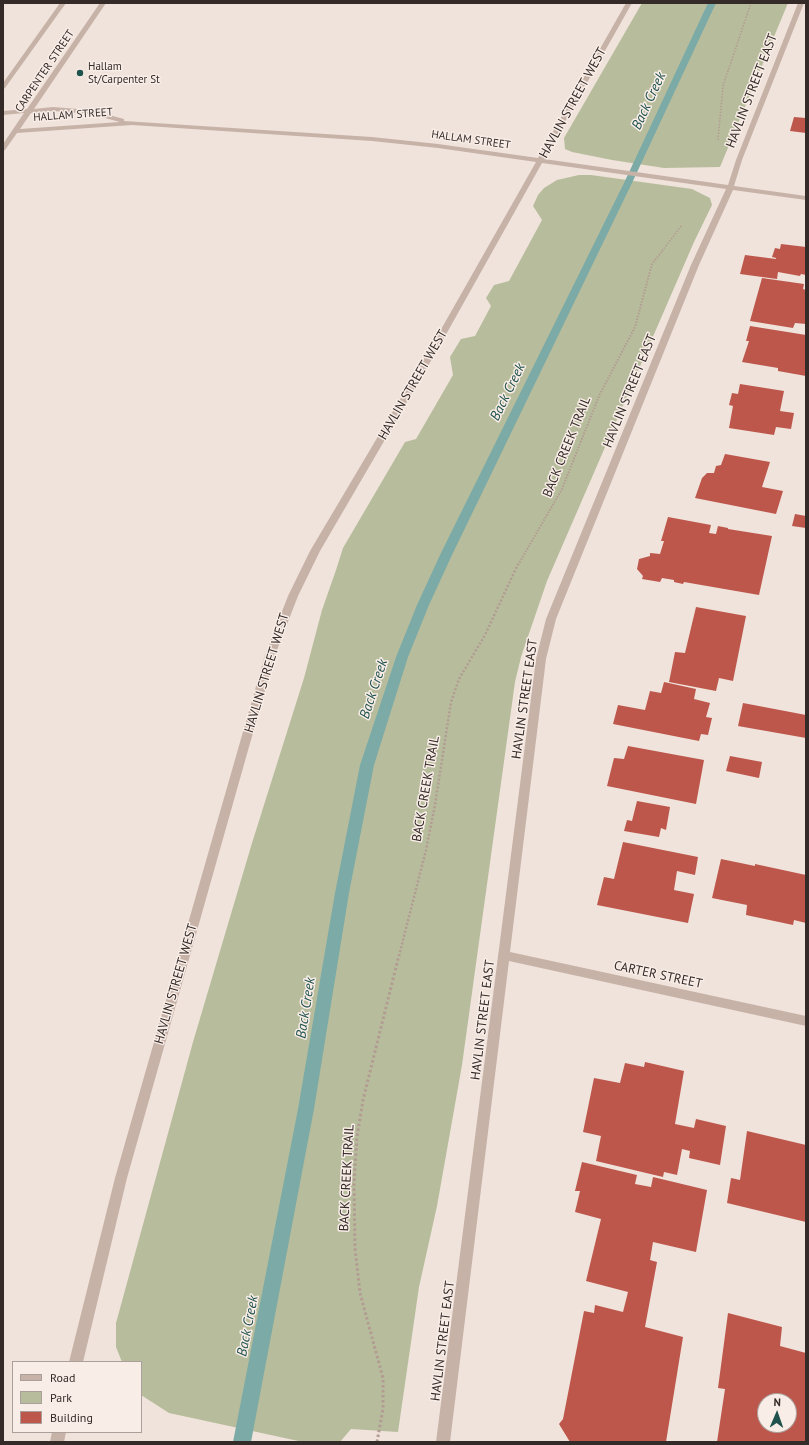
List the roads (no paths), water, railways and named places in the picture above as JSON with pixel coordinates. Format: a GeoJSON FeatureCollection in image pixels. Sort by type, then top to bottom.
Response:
{"type":"FeatureCollection","features":[{"type":"Feature","properties":{"kind":"street","name":"CARPENTER STREET"},"geometry":{"type":"LineString","coordinates":[[3,86],[63,3]]}},
{"type":"Feature","properties":{"kind":"street","name":"CARPENTER STREET"},"geometry":{"type":"LineString","coordinates":[[3,149],[103,3]]}},
{"type":"Feature","properties":{"kind":"street","name":"HAVLIN STREET WEST"},"geometry":{"type":"LineString","coordinates":[[76,1361],[121,1178],[270,655],[293,596],[315,551],[435,347],[629,3]]}},
{"type":"Feature","properties":{"kind":"street","name":"HAVLIN STREET EAST"},"geometry":{"type":"LineString","coordinates":[[443,1442],[541,659],[551,619],[695,265],[730,188],[739,160],[801,3]]}},
{"type":"Feature","properties":{"kind":"street","name":"HALLAM STREET"},"geometry":{"type":"LineString","coordinates":[[3,113],[53,109],[90,112],[132,123]]}},
{"type":"Feature","properties":{"kind":"street","name":"HALLAM STREET"},"geometry":{"type":"LineString","coordinates":[[15,131],[132,123],[372,140],[438,146],[806,198]]}},
{"type":"Feature","properties":{"kind":"street","name":"CARTER STREET"},"geometry":{"type":"LineString","coordinates":[[504,955],[806,1022]]}},
{"type":"Feature","properties":{"kind":"waterway","name":"Back Creek"},"geometry":{"type":"LineString","coordinates":[[242,1442],[306,1109],[342,893],[367,765],[402,657],[423,605],[446,555],[628,183],[712,3]]}},
{"type":"Feature","properties":{"kind":"place","name":"Hallam St/Carpenter St"},"geometry":{"type":"Point","coordinates":[80,73]}}]}
